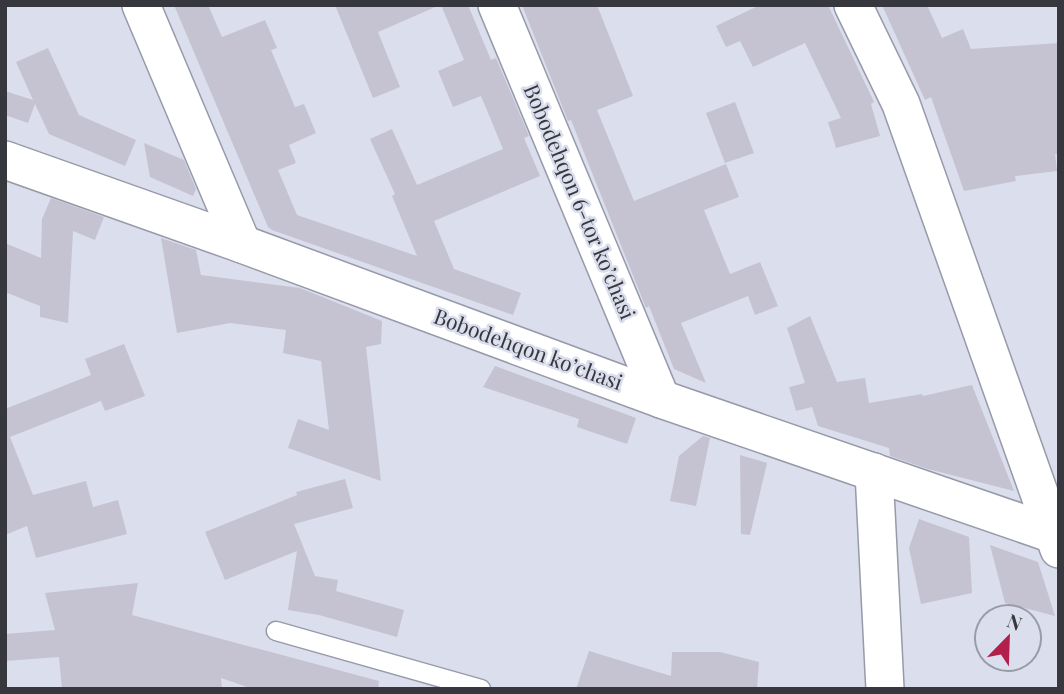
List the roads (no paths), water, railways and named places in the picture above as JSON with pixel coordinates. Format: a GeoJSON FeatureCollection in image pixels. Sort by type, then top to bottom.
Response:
{"type":"FeatureCollection","features":[{"type":"Feature","properties":{"kind":"street"},"geometry":{"type":"LineString","coordinates":[[141,5],[242,244]]}},
{"type":"Feature","properties":{"kind":"street","name":"Bobodehqon 6-tor koʼchasi"},"geometry":{"type":"LineString","coordinates":[[496,5],[662,399]]}},
{"type":"Feature","properties":{"kind":"street","name":"Bobodehqon koʼchasi"},"geometry":{"type":"LineString","coordinates":[[853,5],[901,104],[1056,541]]}},
{"type":"Feature","properties":{"kind":"street","name":"Bobodehqon koʼchasi"},"geometry":{"type":"LineString","coordinates":[[5,160],[662,399],[874,472],[1056,541]]}},
{"type":"Feature","properties":{"kind":"street"},"geometry":{"type":"LineString","coordinates":[[874,472],[884,689]]}},
{"type":"Feature","properties":{"kind":"lane"},"geometry":{"type":"LineString","coordinates":[[276,631],[481,689]]}}]}
